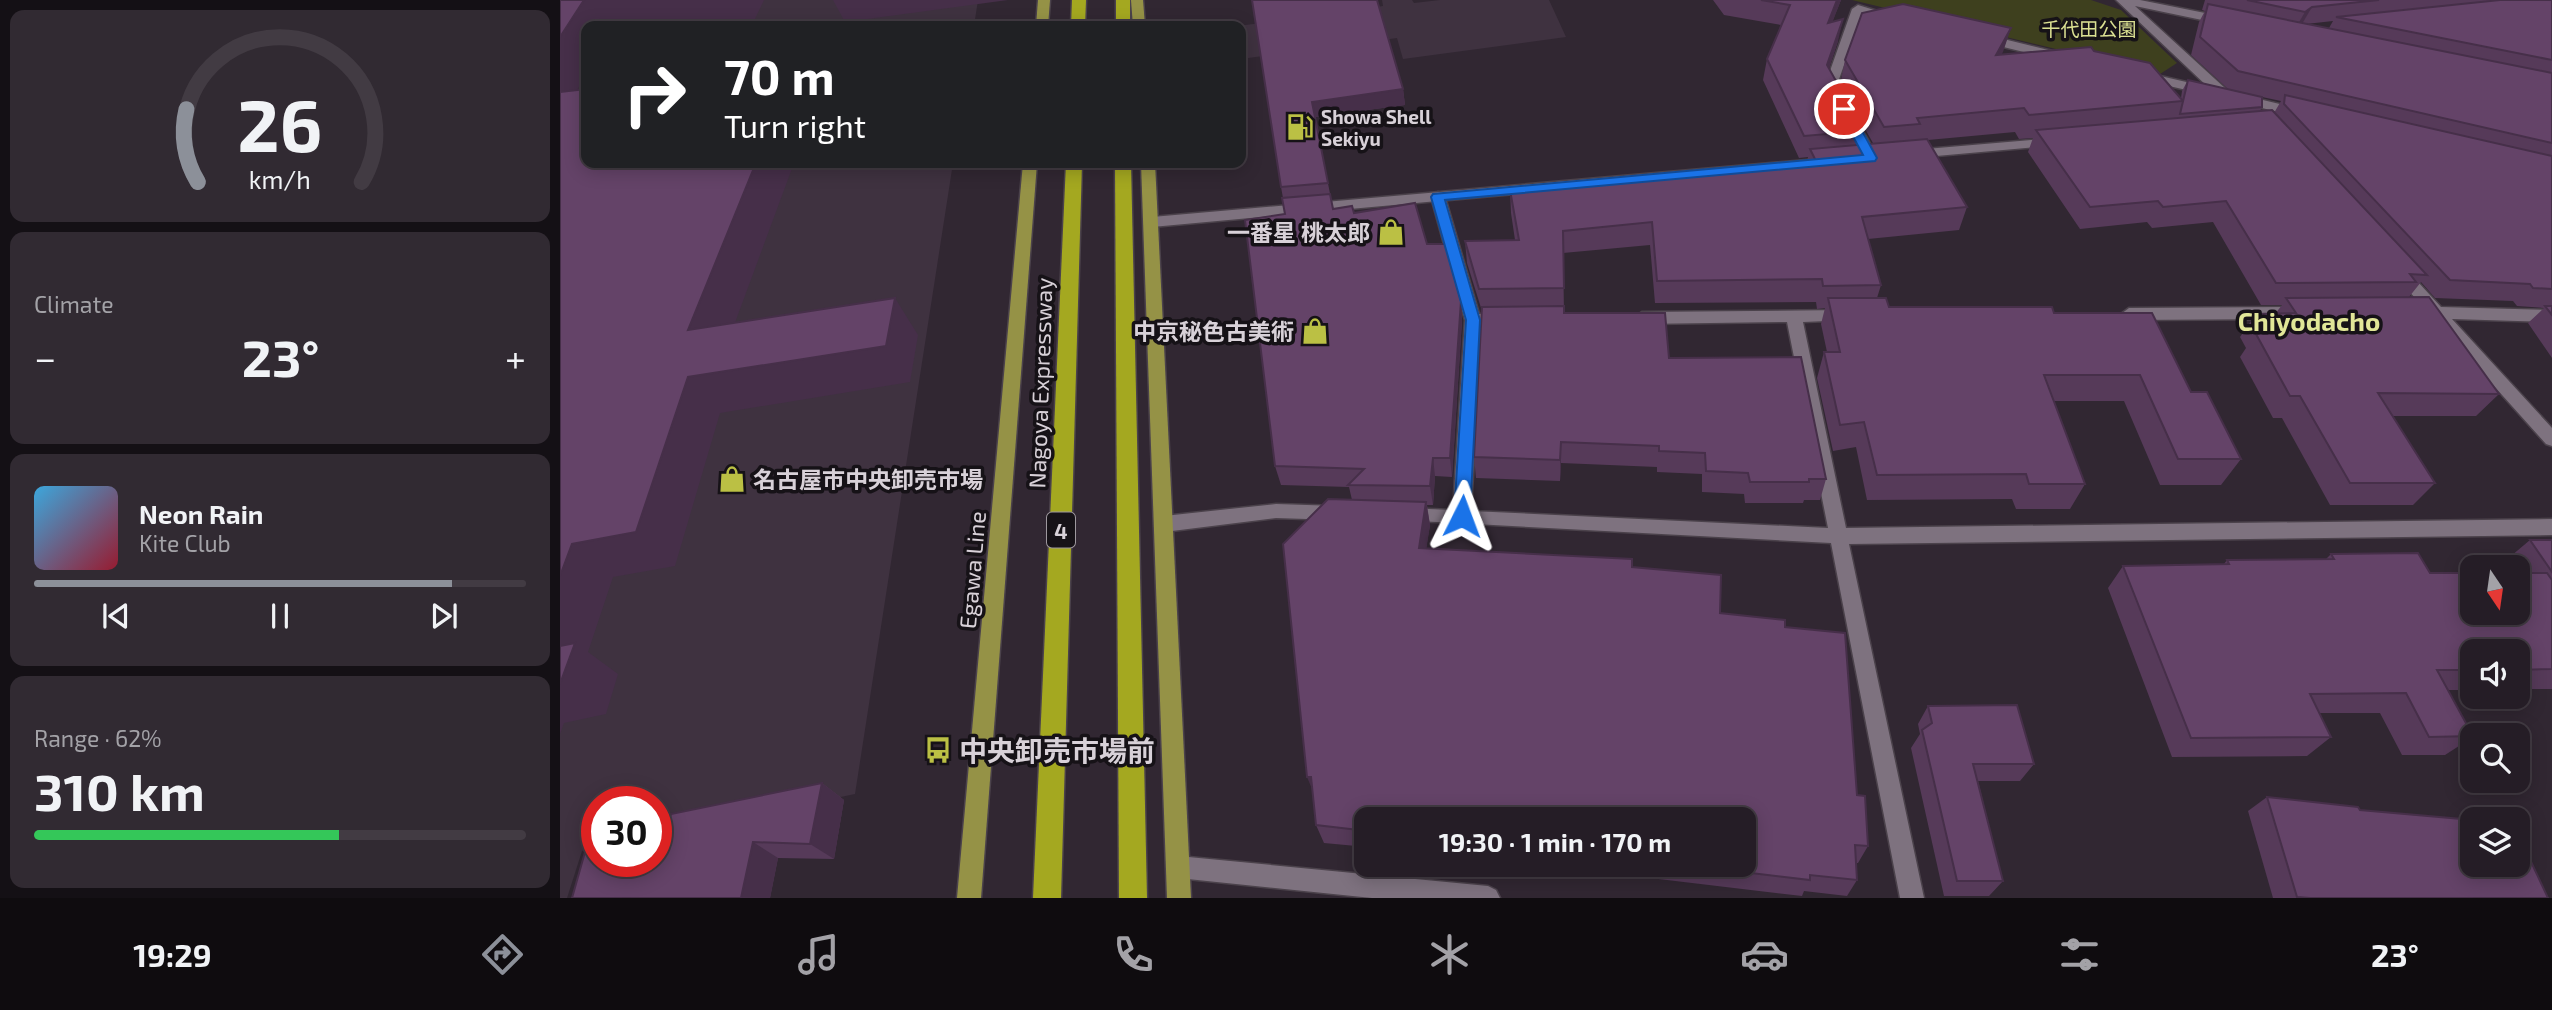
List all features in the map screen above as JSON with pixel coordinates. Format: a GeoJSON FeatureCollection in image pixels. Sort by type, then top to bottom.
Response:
{"type":"FeatureCollection","features":[{"type":"Feature","properties":{"kind":"highway"},"geometry":{"type":"LineString","coordinates":[[1078,21],[1079,0]]}},
{"type":"Feature","properties":{"kind":"highway"},"geometry":{"type":"LineString","coordinates":[[1123,0],[1123,21]]}},
{"type":"Feature","properties":{"kind":"highway","name":"Nagoya Expressway"},"geometry":{"type":"LineString","coordinates":[[1047,898],[1074,168]]}},
{"type":"Feature","properties":{"kind":"highway"},"geometry":{"type":"LineString","coordinates":[[1123,168],[1133,898]]}},
{"type":"Feature","properties":{"kind":"main road"},"geometry":{"type":"LineString","coordinates":[[1042,21],[1044,0]]}},
{"type":"Feature","properties":{"kind":"main road"},"geometry":{"type":"LineString","coordinates":[[1137,0],[1139,21]]}},
{"type":"Feature","properties":{"kind":"main road","name":"Egawa Line"},"geometry":{"type":"LineString","coordinates":[[969,898],[1030,168]]}},
{"type":"Feature","properties":{"kind":"main road"},"geometry":{"type":"LineString","coordinates":[[1148,168],[1179,898]]}},
{"type":"Feature","properties":{"kind":"street"},"geometry":{"type":"LineString","coordinates":[[2122,0],[2244,25]]}},
{"type":"Feature","properties":{"kind":"street"},"geometry":{"type":"LineString","coordinates":[[2122,0],[2224,95]]}},
{"type":"Feature","properties":{"kind":"street"},"geometry":{"type":"LineString","coordinates":[[1871,158],[1831,85],[1858,9],[1898,19]]}},
{"type":"Feature","properties":{"kind":"street"},"geometry":{"type":"LineString","coordinates":[[1966,34],[2075,60]]}},
{"type":"Feature","properties":{"kind":"street"},"geometry":{"type":"LineString","coordinates":[[2129,73],[2317,117]]}},
{"type":"Feature","properties":{"kind":"street"},"geometry":{"type":"LineString","coordinates":[[2264,104],[2264,124]]}},
{"type":"Feature","properties":{"kind":"street"},"geometry":{"type":"LineString","coordinates":[[1152,222],[2074,140]]}},
{"type":"Feature","properties":{"kind":"street"},"geometry":{"type":"LineString","coordinates":[[1438,197],[1473,320],[1462,516]]}},
{"type":"Feature","properties":{"kind":"street"},"geometry":{"type":"LineString","coordinates":[[2390,262],[2552,439]]}},
{"type":"Feature","properties":{"kind":"street"},"geometry":{"type":"LineString","coordinates":[[2394,312],[2552,316]]}},
{"type":"Feature","properties":{"kind":"street"},"geometry":{"type":"LineString","coordinates":[[2115,314],[2310,313]]}},
{"type":"Feature","properties":{"kind":"street"},"geometry":{"type":"LineString","coordinates":[[1627,318],[1864,316]]}},
{"type":"Feature","properties":{"kind":"street"},"geometry":{"type":"LineString","coordinates":[[1794,317],[1912,898]]}},
{"type":"Feature","properties":{"kind":"street"},"geometry":{"type":"LineString","coordinates":[[1473,320],[1529,319]]}},
{"type":"Feature","properties":{"kind":"street"},"geometry":{"type":"LineString","coordinates":[[1164,524],[1276,511],[1356,513]]}},
{"type":"Feature","properties":{"kind":"street"},"geometry":{"type":"LineString","coordinates":[[1382,514],[1838,536],[2552,527]]}},
{"type":"Feature","properties":{"kind":"street"},"geometry":{"type":"LineString","coordinates":[[1178,867],[1488,898]]}},
{"type":"Feature","properties":{"kind":"shaded area","name":"名古屋市中央卸売市場"},"geometry":{"type":"Polygon","coordinates":[[[560,0],[978,0],[975,21],[581,21],[581,168],[952,168],[855,794],[672,832],[672,786],[581,786],[581,854],[567,898],[560,898],[560,0]]]}},
{"type":"Feature","properties":{"kind":"shaded area"},"geometry":{"type":"Polygon","coordinates":[[[1382,0],[1412,0],[1414,3],[1440,0],[1549,0],[1566,37],[1403,59],[1397,38],[1340,46],[1345,11],[1383,6],[1382,0]]]}},
{"type":"Feature","properties":{"kind":"shaded area"},"geometry":{"type":"Polygon","coordinates":[[[1342,13],[1336,46],[1246,58],[1246,25],[1342,13]]]}},
{"type":"Feature","properties":{"kind":"green space","name":"千代田公園"},"geometry":{"type":"Polygon","coordinates":[[[1852,0],[2091,0],[2121,10],[2177,63],[2160,74],[1852,0]]]}},
{"type":"Feature","properties":{"kind":"building"},"geometry":{"type":"Polygon","coordinates":[[[560,0],[584,0],[560,37],[560,0]]]}},
{"type":"Feature","properties":{"kind":"building"},"geometry":{"type":"Polygon","coordinates":[[[1252,0],[1377,0],[1403,89],[1312,102],[1328,183],[1281,187],[1252,0]]]}},
{"type":"Feature","properties":{"kind":"building"},"geometry":{"type":"Polygon","coordinates":[[[1761,0],[1837,0],[1828,23],[1843,19],[1827,65],[1864,131],[1804,136],[1767,59],[1790,5],[1761,0]]]}},
{"type":"Feature","properties":{"kind":"building"},"geometry":{"type":"Polygon","coordinates":[[[2247,0],[2379,0],[2312,7],[2305,12],[2247,0]]]}},
{"type":"Feature","properties":{"kind":"building"},"geometry":{"type":"Polygon","coordinates":[[[2500,0],[2552,0],[2552,60],[2336,17],[2500,0]]]}},
{"type":"Feature","properties":{"kind":"building"},"geometry":{"type":"Polygon","coordinates":[[[1903,4],[2011,28],[1996,55],[2091,47],[2094,51],[2150,63],[2183,101],[2029,115],[2024,108],[1917,118],[1920,124],[1884,127],[1845,60],[1862,13],[1903,4]]]}},
{"type":"Feature","properties":{"kind":"building"},"geometry":{"type":"Polygon","coordinates":[[[2208,4],[2552,73],[2552,143],[2238,71],[2200,37],[2208,4]]]}},
{"type":"Feature","properties":{"kind":"building"},"geometry":{"type":"Polygon","coordinates":[[[2188,80],[2262,97],[2262,107],[2180,114],[2188,80]]]}},
{"type":"Feature","properties":{"kind":"building"},"geometry":{"type":"Polygon","coordinates":[[[581,90],[581,168],[754,168],[688,330],[895,298],[886,346],[688,377],[636,532],[572,544],[560,576],[560,92],[581,90]]]}},
{"type":"Feature","properties":{"kind":"building"},"geometry":{"type":"Polygon","coordinates":[[[2285,95],[2552,156],[2552,289],[2533,288],[2530,284],[2450,280],[2284,104],[2285,95]]]}},
{"type":"Feature","properties":{"kind":"building"},"geometry":{"type":"Polygon","coordinates":[[[2272,110],[2427,275],[2410,274],[2416,282],[2276,283],[2226,201],[2163,207],[2158,201],[2090,207],[2036,130],[2272,110]]]}},
{"type":"Feature","properties":{"kind":"building"},"geometry":{"type":"Polygon","coordinates":[[[1927,139],[1967,207],[1862,217],[1881,285],[1823,286],[1822,279],[1657,281],[1652,222],[1563,231],[1564,288],[1479,289],[1465,241],[1519,240],[1510,190],[1818,165],[1810,149],[1927,139]]]}},
{"type":"Feature","properties":{"kind":"building"},"geometry":{"type":"Polygon","coordinates":[[[1330,194],[1333,209],[1352,206],[1354,213],[1415,203],[1427,244],[1445,244],[1461,301],[1450,458],[1433,458],[1430,486],[1348,485],[1364,469],[1275,466],[1245,220],[1285,214],[1282,198],[1330,194]]]}},
{"type":"Feature","properties":{"kind":"building"},"geometry":{"type":"Polygon","coordinates":[[[2429,297],[2499,394],[2378,393],[2435,483],[2350,483],[2300,396],[2290,396],[2256,334],[2267,334],[2256,314],[2296,313],[2286,298],[2429,297]]]}},
{"type":"Feature","properties":{"kind":"building"},"geometry":{"type":"Polygon","coordinates":[[[1828,298],[1886,298],[1889,307],[2052,307],[2054,313],[2152,313],[2191,392],[2207,392],[2241,459],[2178,459],[2140,375],[2044,375],[2085,484],[2029,484],[2026,474],[1877,475],[1864,422],[1840,425],[1824,352],[1840,352],[1828,298]]]}},
{"type":"Feature","properties":{"kind":"building"},"geometry":{"type":"Polygon","coordinates":[[[1564,306],[1564,313],[1665,313],[1669,358],[1801,357],[1826,479],[1809,479],[1809,482],[1750,482],[1748,473],[1706,471],[1705,453],[1659,451],[1659,446],[1561,442],[1560,460],[1474,457],[1482,307],[1564,306]]]}},
{"type":"Feature","properties":{"kind":"building"},"geometry":{"type":"Polygon","coordinates":[[[2545,306],[2552,306],[2552,315],[2545,306]]]}},
{"type":"Feature","properties":{"kind":"building"},"geometry":{"type":"Polygon","coordinates":[[[1328,499],[1426,502],[1419,548],[1632,559],[1632,567],[1721,575],[1720,613],[1785,620],[1785,627],[1845,633],[1857,795],[1865,796],[1868,846],[1855,845],[1857,880],[1810,875],[1810,880],[1756,874],[1756,807],[1354,807],[1354,829],[1316,825],[1311,777],[1307,777],[1283,544],[1328,499]]]}},
{"type":"Feature","properties":{"kind":"building"},"geometry":{"type":"Polygon","coordinates":[[[2530,540],[2552,540],[2552,572],[2530,540]]]}},
{"type":"Feature","properties":{"kind":"building"},"geometry":{"type":"Polygon","coordinates":[[[2418,553],[2430,573],[2460,573],[2460,625],[2530,625],[2530,573],[2547,573],[2552,580],[2552,669],[2530,670],[2530,639],[2460,639],[2460,670],[2437,670],[2466,723],[2460,723],[2460,736],[2429,737],[2406,693],[2310,694],[2331,737],[2191,738],[2123,566],[2229,564],[2227,560],[2334,559],[2331,554],[2418,553]]]}},
{"type":"Feature","properties":{"kind":"building"},"geometry":{"type":"Polygon","coordinates":[[[575,643],[560,684],[560,646],[575,643]]]}},
{"type":"Feature","properties":{"kind":"building"},"geometry":{"type":"Polygon","coordinates":[[[2017,705],[2034,764],[1973,764],[2003,881],[1957,881],[1922,730],[1932,723],[1928,706],[2017,705]]]}},
{"type":"Feature","properties":{"kind":"building"},"geometry":{"type":"Polygon","coordinates":[[[822,783],[810,844],[753,842],[741,898],[572,898],[581,866],[581,877],[672,877],[672,814],[822,783]]]}},
{"type":"Feature","properties":{"kind":"building"},"geometry":{"type":"Polygon","coordinates":[[[2267,797],[2358,807],[2360,810],[2460,819],[2460,877],[2530,877],[2530,860],[2548,898],[2310,898],[2297,897],[2267,797]]]}},
{"type":"Feature","properties":{"kind":"place","name":"Showa Shell Sekiyu"},"geometry":{"type":"Point","coordinates":[1300,127]}},
{"type":"Feature","properties":{"kind":"place","name":"一番星 桃太郎"},"geometry":{"type":"Point","coordinates":[1391,232]}},
{"type":"Feature","properties":{"kind":"place","name":"中京秘色古美術"},"geometry":{"type":"Point","coordinates":[1315,331]}},
{"type":"Feature","properties":{"kind":"place","name":"名古屋市中央卸売市場"},"geometry":{"type":"Point","coordinates":[732,479]}},
{"type":"Feature","properties":{"kind":"place","name":"中央卸売市場前"},"geometry":{"type":"Point","coordinates":[938,750]}},
{"type":"Feature","properties":{"kind":"district","name":"Chiyodacho"},"geometry":{"type":"Point","coordinates":[2309,320]}},
{"type":"Feature","properties":{"kind":"route"},"geometry":{"type":"LineString","coordinates":[[1462,516],[1473,320],[1438,197],[1871,158],[1844,109]]}}]}
